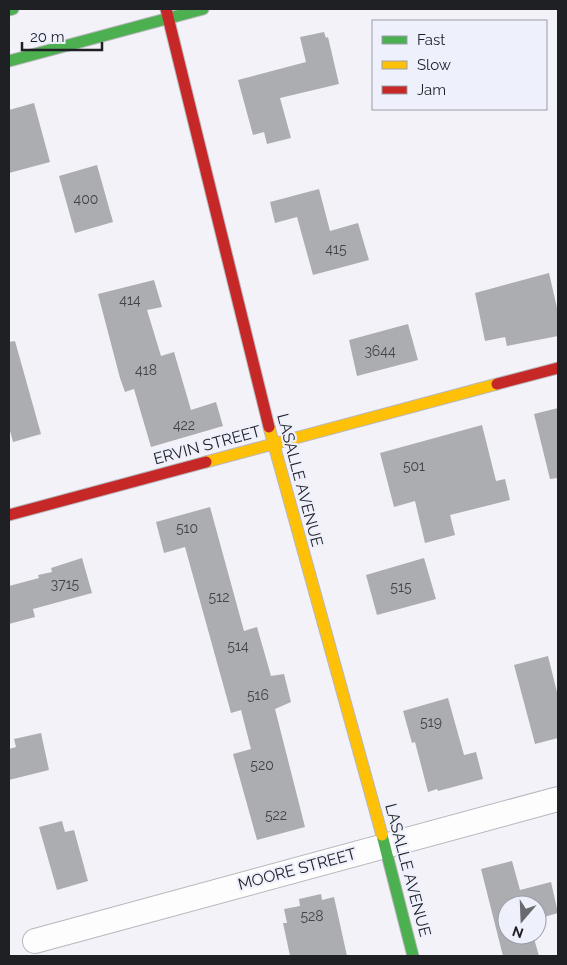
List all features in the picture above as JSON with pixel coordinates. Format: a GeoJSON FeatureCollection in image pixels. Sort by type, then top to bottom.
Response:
{"type":"FeatureCollection","features":[{"type":"Feature","properties":{"kind":"main road"},"geometry":{"type":"LineString","coordinates":[[9,10],[13,9]]}},
{"type":"Feature","properties":{"kind":"main road"},"geometry":{"type":"LineString","coordinates":[[9,61],[167,13],[203,9]]}},
{"type":"Feature","properties":{"kind":"main road","name":"LASALLE AVENUE"},"geometry":{"type":"LineString","coordinates":[[167,13],[273,444],[385,845],[413,956]]}},
{"type":"Feature","properties":{"kind":"main road","name":"ERVIN STREET"},"geometry":{"type":"LineString","coordinates":[[9,515],[558,368]]}},
{"type":"Feature","properties":{"kind":"street","name":"MOORE STREET"},"geometry":{"type":"LineString","coordinates":[[36,941],[558,799]]}},
{"type":"Feature","properties":{"kind":"building"},"geometry":{"type":"Polygon","coordinates":[[[324,32],[326,38],[328,37],[339,84],[280,98],[291,138],[267,144],[264,132],[253,135],[238,80],[306,62],[300,37],[324,32]]]}},
{"type":"Feature","properties":{"kind":"building"},"geometry":{"type":"Polygon","coordinates":[[[34,103],[50,162],[9,173],[9,110],[34,103]]]}},
{"type":"Feature","properties":{"kind":"building"},"geometry":{"type":"Polygon","coordinates":[[[97,165],[113,222],[75,233],[59,176],[97,165]]]}},
{"type":"Feature","properties":{"kind":"building"},"geometry":{"type":"Polygon","coordinates":[[[319,189],[330,231],[358,223],[369,260],[313,275],[297,217],[275,223],[270,202],[319,189]]]}},
{"type":"Feature","properties":{"kind":"building"},"geometry":{"type":"Polygon","coordinates":[[[549,273],[558,312],[558,336],[507,346],[505,337],[485,341],[475,293],[549,273]]]}},
{"type":"Feature","properties":{"kind":"building"},"geometry":{"type":"Polygon","coordinates":[[[154,280],[162,307],[147,310],[161,356],[174,352],[191,410],[216,402],[223,426],[151,447],[134,389],[125,392],[120,378],[98,294],[154,280]]]}},
{"type":"Feature","properties":{"kind":"building"},"geometry":{"type":"Polygon","coordinates":[[[408,324],[418,360],[357,376],[349,340],[408,324]]]}},
{"type":"Feature","properties":{"kind":"building"},"geometry":{"type":"Polygon","coordinates":[[[15,341],[41,434],[13,442],[9,427],[9,342],[15,341]]]}},
{"type":"Feature","properties":{"kind":"building"},"geometry":{"type":"Polygon","coordinates":[[[558,408],[558,478],[550,479],[534,414],[558,408]]]}},
{"type":"Feature","properties":{"kind":"building"},"geometry":{"type":"Polygon","coordinates":[[[482,425],[496,481],[505,479],[510,500],[450,515],[455,535],[425,543],[415,501],[394,507],[380,453],[482,425]]]}},
{"type":"Feature","properties":{"kind":"building"},"geometry":{"type":"Polygon","coordinates":[[[210,507],[244,631],[257,627],[271,676],[284,674],[291,702],[275,709],[305,827],[257,840],[233,754],[251,749],[241,710],[231,713],[185,547],[164,553],[156,522],[210,507]]]}},
{"type":"Feature","properties":{"kind":"building"},"geometry":{"type":"Polygon","coordinates":[[[82,558],[92,593],[33,609],[35,617],[9,624],[9,586],[39,578],[38,575],[52,572],[51,568],[82,558]]]}},
{"type":"Feature","properties":{"kind":"building"},"geometry":{"type":"Polygon","coordinates":[[[424,558],[436,599],[377,615],[366,575],[424,558]]]}},
{"type":"Feature","properties":{"kind":"building"},"geometry":{"type":"Polygon","coordinates":[[[548,656],[558,696],[558,738],[535,744],[514,665],[548,656]]]}},
{"type":"Feature","properties":{"kind":"building"},"geometry":{"type":"Polygon","coordinates":[[[448,698],[464,755],[476,752],[483,779],[428,792],[415,742],[412,743],[403,711],[448,698]]]}},
{"type":"Feature","properties":{"kind":"building"},"geometry":{"type":"Polygon","coordinates":[[[41,733],[49,770],[9,780],[9,749],[16,747],[14,739],[41,733]]]}},
{"type":"Feature","properties":{"kind":"building"},"geometry":{"type":"Polygon","coordinates":[[[62,821],[65,832],[74,830],[88,881],[57,890],[39,827],[62,821]]]}},
{"type":"Feature","properties":{"kind":"building"},"geometry":{"type":"Polygon","coordinates":[[[512,861],[520,890],[551,882],[558,913],[547,916],[547,895],[497,895],[497,932],[481,869],[512,861]]]}},
{"type":"Feature","properties":{"kind":"building"},"geometry":{"type":"Polygon","coordinates":[[[321,894],[322,900],[334,897],[347,956],[290,956],[283,923],[287,923],[284,909],[300,906],[299,899],[321,894]]]}},
{"type":"Feature","properties":{"kind":"building"},"geometry":{"type":"Polygon","coordinates":[[[500,945],[536,945],[539,956],[503,956],[500,945]]]}},
{"type":"Feature","properties":{"kind":"traffic: fast"},"geometry":{"type":"LineString","coordinates":[[9,10],[13,9]]}},
{"type":"Feature","properties":{"kind":"traffic: fast"},"geometry":{"type":"LineString","coordinates":[[9,61],[203,9]]}},
{"type":"Feature","properties":{"kind":"traffic: fast"},"geometry":{"type":"LineString","coordinates":[[382,835],[413,956]]}},
{"type":"Feature","properties":{"kind":"traffic: slow"},"geometry":{"type":"LineString","coordinates":[[206,462],[497,384]]}},
{"type":"Feature","properties":{"kind":"traffic: slow"},"geometry":{"type":"LineString","coordinates":[[269,427],[382,835]]}},
{"type":"Feature","properties":{"kind":"traffic: jam"},"geometry":{"type":"LineString","coordinates":[[166,9],[269,427]]}},
{"type":"Feature","properties":{"kind":"traffic: jam"},"geometry":{"type":"LineString","coordinates":[[497,384],[558,368]]}},
{"type":"Feature","properties":{"kind":"traffic: jam"},"geometry":{"type":"LineString","coordinates":[[9,515],[206,462]]}}]}
